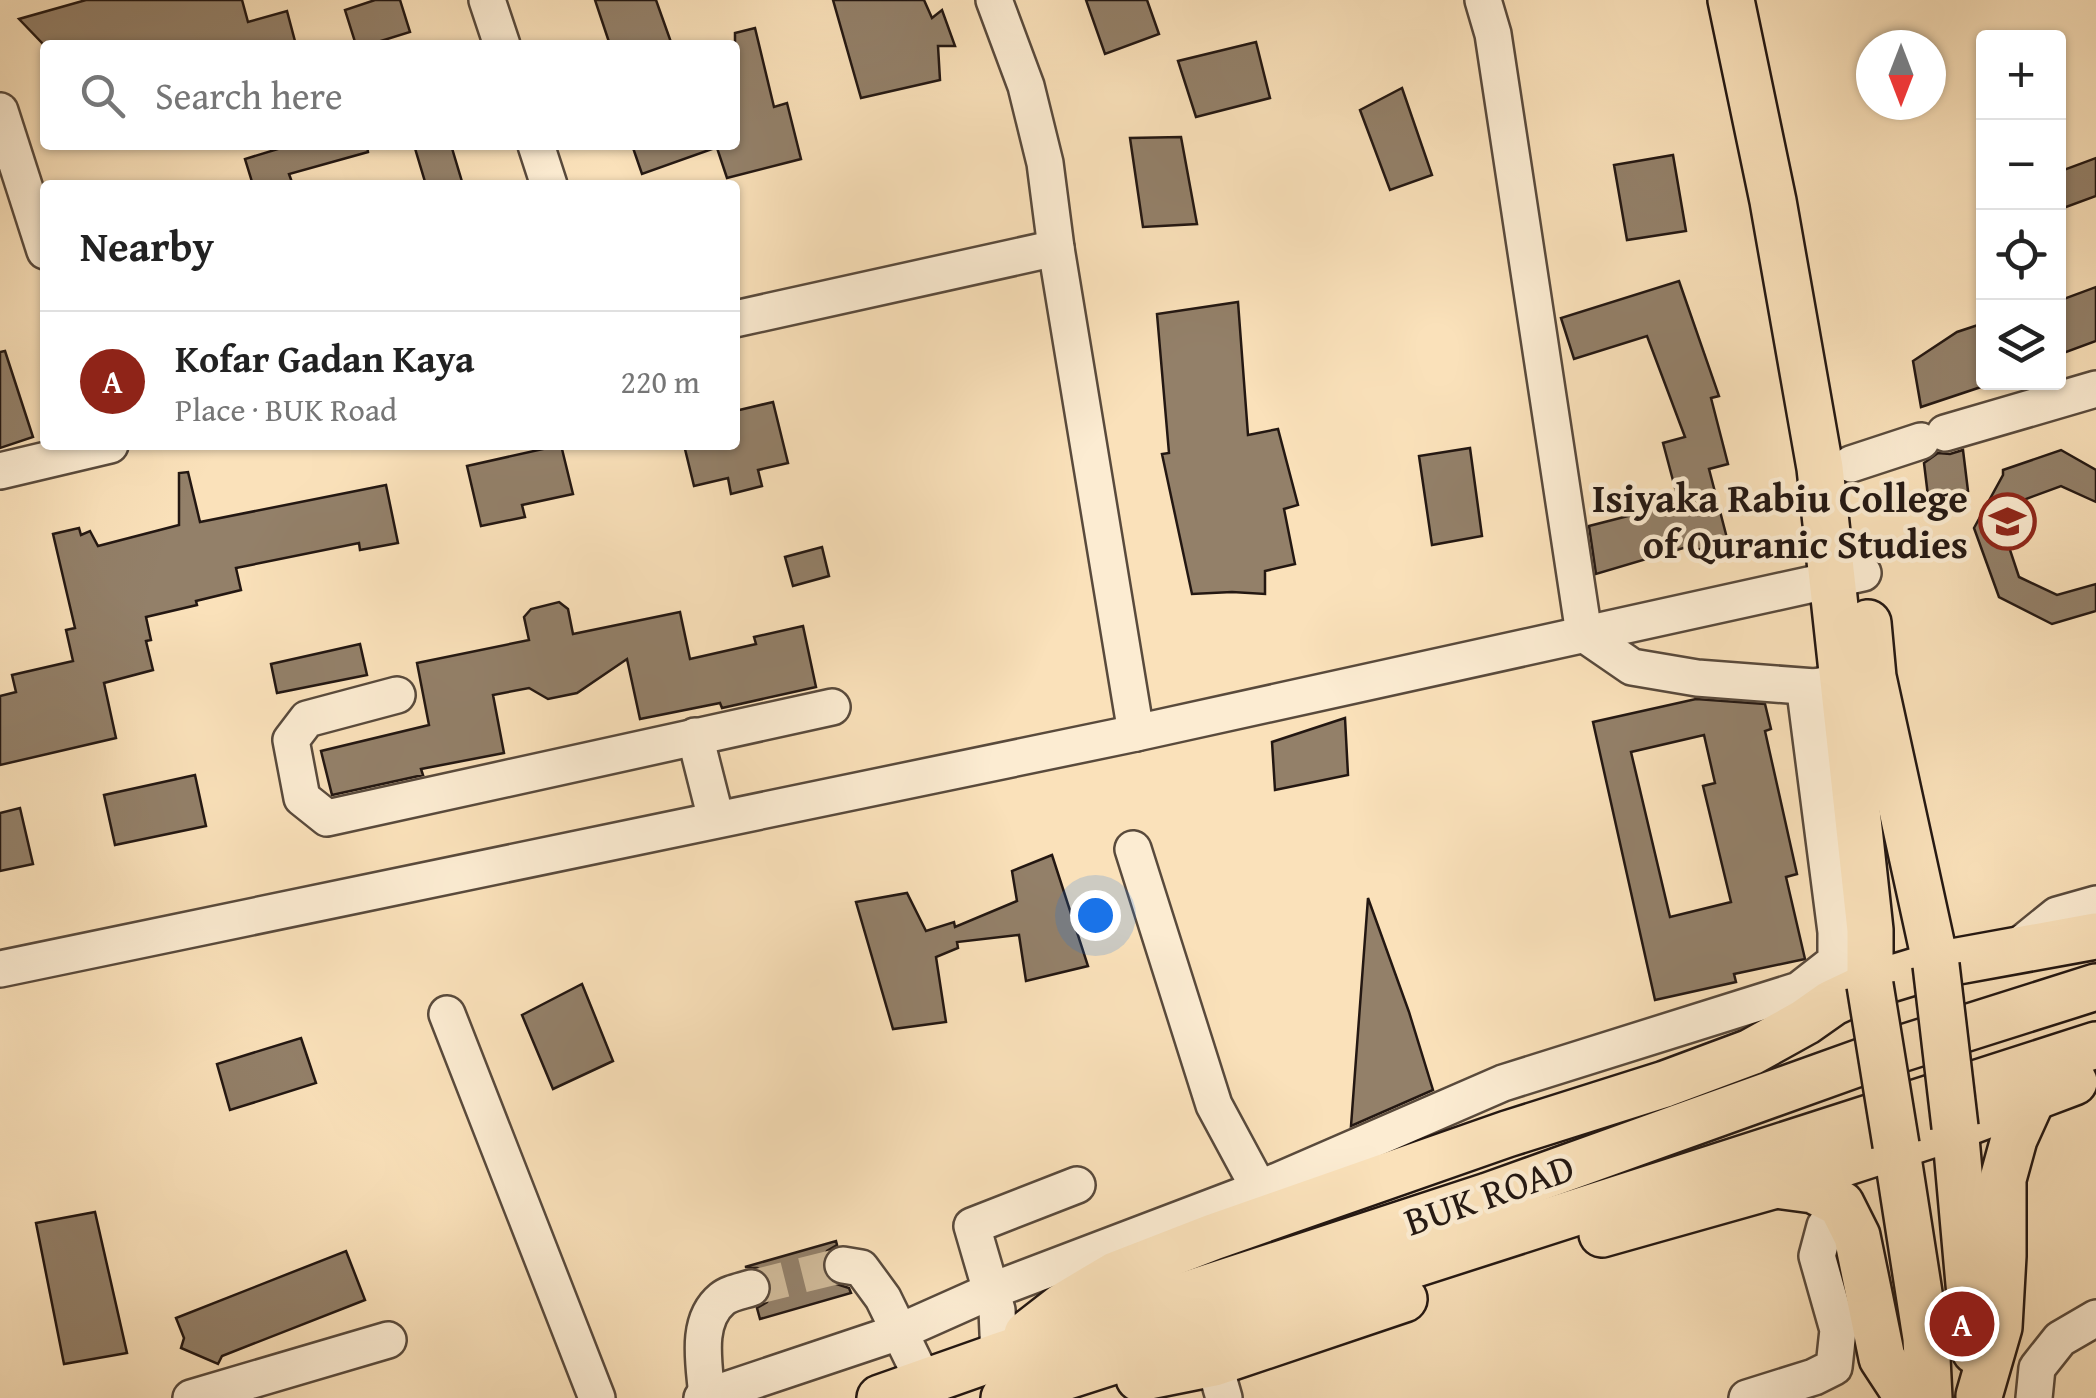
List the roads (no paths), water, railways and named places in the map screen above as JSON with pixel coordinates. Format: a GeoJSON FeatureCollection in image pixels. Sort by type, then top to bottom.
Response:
{"type":"FeatureCollection","features":[{"type":"Feature","properties":{"kind":"main road"},"geometry":{"type":"LineString","coordinates":[[1731,0],[1774,201],[1820,468],[1873,677],[1936,965],[1979,1397]]}},
{"type":"Feature","properties":{"kind":"main road"},"geometry":{"type":"LineString","coordinates":[[1762,0],[1804,195],[1850,464],[1848,577],[1829,684],[1870,930],[1870,985],[1926,1338],[1929,1398]]}},
{"type":"Feature","properties":{"kind":"main road"},"geometry":{"type":"LineString","coordinates":[[1012,1380],[1063,1306],[1116,1275],[1213,1237],[1267,1203],[1666,1084],[1751,1052],[1870,985],[1936,965],[2096,936]]}},
{"type":"Feature","properties":{"kind":"main road","name":"BUK ROAD"},"geometry":{"type":"LineString","coordinates":[[1012,1380],[1488,1196],[1878,1056],[2096,988]]}},
{"type":"Feature","properties":{"kind":"main road","name":"BUK ROAD"},"geometry":{"type":"LineString","coordinates":[[880,1398],[924,1382],[1012,1380],[2096,1045]]}},
{"type":"Feature","properties":{"kind":"main road"},"geometry":{"type":"LineString","coordinates":[[1012,1380],[1219,1380],[1574,1241],[1776,1185],[1955,1127],[2096,1073]]}},
{"type":"Feature","properties":{"kind":"main road"},"geometry":{"type":"LineString","coordinates":[[1979,1397],[1998,1327],[2003,1179],[2014,1138],[2033,1097]]}},
{"type":"Feature","properties":{"kind":"main road"},"geometry":{"type":"LineString","coordinates":[[1776,1185],[1814,1190],[1841,1204],[1857,1236],[1882,1358],[1901,1387],[1916,1398]]}},
{"type":"Feature","properties":{"kind":"street"},"geometry":{"type":"LineString","coordinates":[[487,0],[500,40]]}},
{"type":"Feature","properties":{"kind":"street"},"geometry":{"type":"LineString","coordinates":[[994,0],[1026,86],[1045,163],[1136,732]]}},
{"type":"Feature","properties":{"kind":"street"},"geometry":{"type":"LineString","coordinates":[[1484,0],[1500,73],[1584,634],[1632,668],[1697,678],[1829,684]]}},
{"type":"Feature","properties":{"kind":"street"},"geometry":{"type":"LineString","coordinates":[[0,111],[40,235]]}},
{"type":"Feature","properties":{"kind":"street"},"geometry":{"type":"LineString","coordinates":[[538,150],[547,180]]}},
{"type":"Feature","properties":{"kind":"street"},"geometry":{"type":"LineString","coordinates":[[740,318],[1056,248]]}},
{"type":"Feature","properties":{"kind":"street"},"geometry":{"type":"LineString","coordinates":[[1850,464],[2096,390]]}},
{"type":"Feature","properties":{"kind":"street"},"geometry":{"type":"LineString","coordinates":[[0,472],[88,450]]}},
{"type":"Feature","properties":{"kind":"street"},"geometry":{"type":"LineString","coordinates":[[0,969],[1136,732],[1848,577]]}},
{"type":"Feature","properties":{"kind":"street"},"geometry":{"type":"LineString","coordinates":[[752,1288],[724,1297],[707,1317],[703,1348],[705,1397],[900,1332],[991,1291],[1267,1203],[1504,1083],[1800,990],[1836,961],[1836,932],[1806,699],[1829,684]]}},
{"type":"Feature","properties":{"kind":"street"},"geometry":{"type":"LineString","coordinates":[[396,695],[307,719],[292,740],[302,798],[327,818],[832,706]]}},
{"type":"Feature","properties":{"kind":"street"},"geometry":{"type":"LineString","coordinates":[[696,736],[716,819]]}},
{"type":"Feature","properties":{"kind":"street"},"geometry":{"type":"LineString","coordinates":[[1133,849],[1214,1105],[1267,1203]]}},
{"type":"Feature","properties":{"kind":"street"},"geometry":{"type":"LineString","coordinates":[[2015,950],[2058,915],[2096,904]]}},
{"type":"Feature","properties":{"kind":"street"},"geometry":{"type":"LineString","coordinates":[[447,1014],[597,1398]]}},
{"type":"Feature","properties":{"kind":"street"},"geometry":{"type":"LineString","coordinates":[[1012,1380],[997,1310],[972,1226],[1077,1185]]}},
{"type":"Feature","properties":{"kind":"street"},"geometry":{"type":"LineString","coordinates":[[1747,1398],[1814,1378],[1834,1367],[1838,1330],[1817,1256],[1825,1226],[1841,1204]]}},
{"type":"Feature","properties":{"kind":"street"},"geometry":{"type":"LineString","coordinates":[[842,1265],[861,1268],[882,1298],[924,1382]]}},
{"type":"Feature","properties":{"kind":"street"},"geometry":{"type":"LineString","coordinates":[[2034,1398],[2037,1368],[2060,1339],[2096,1318]]}},
{"type":"Feature","properties":{"kind":"street"},"geometry":{"type":"LineString","coordinates":[[191,1398],[388,1340]]}},
{"type":"Feature","properties":{"kind":"tunnel"},"geometry":{"type":"LineString","coordinates":[[751,1288],[843,1265]]}},
{"type":"Feature","properties":{"kind":"place","name":"Isiyaka Rabiu College of Quranic Studies"},"geometry":{"type":"Point","coordinates":[2007,521]}},
{"type":"Feature","properties":{"kind":"place","name":"Kofar Gadan Kaya"},"geometry":{"type":"Point","coordinates":[1962,1324]}}]}
